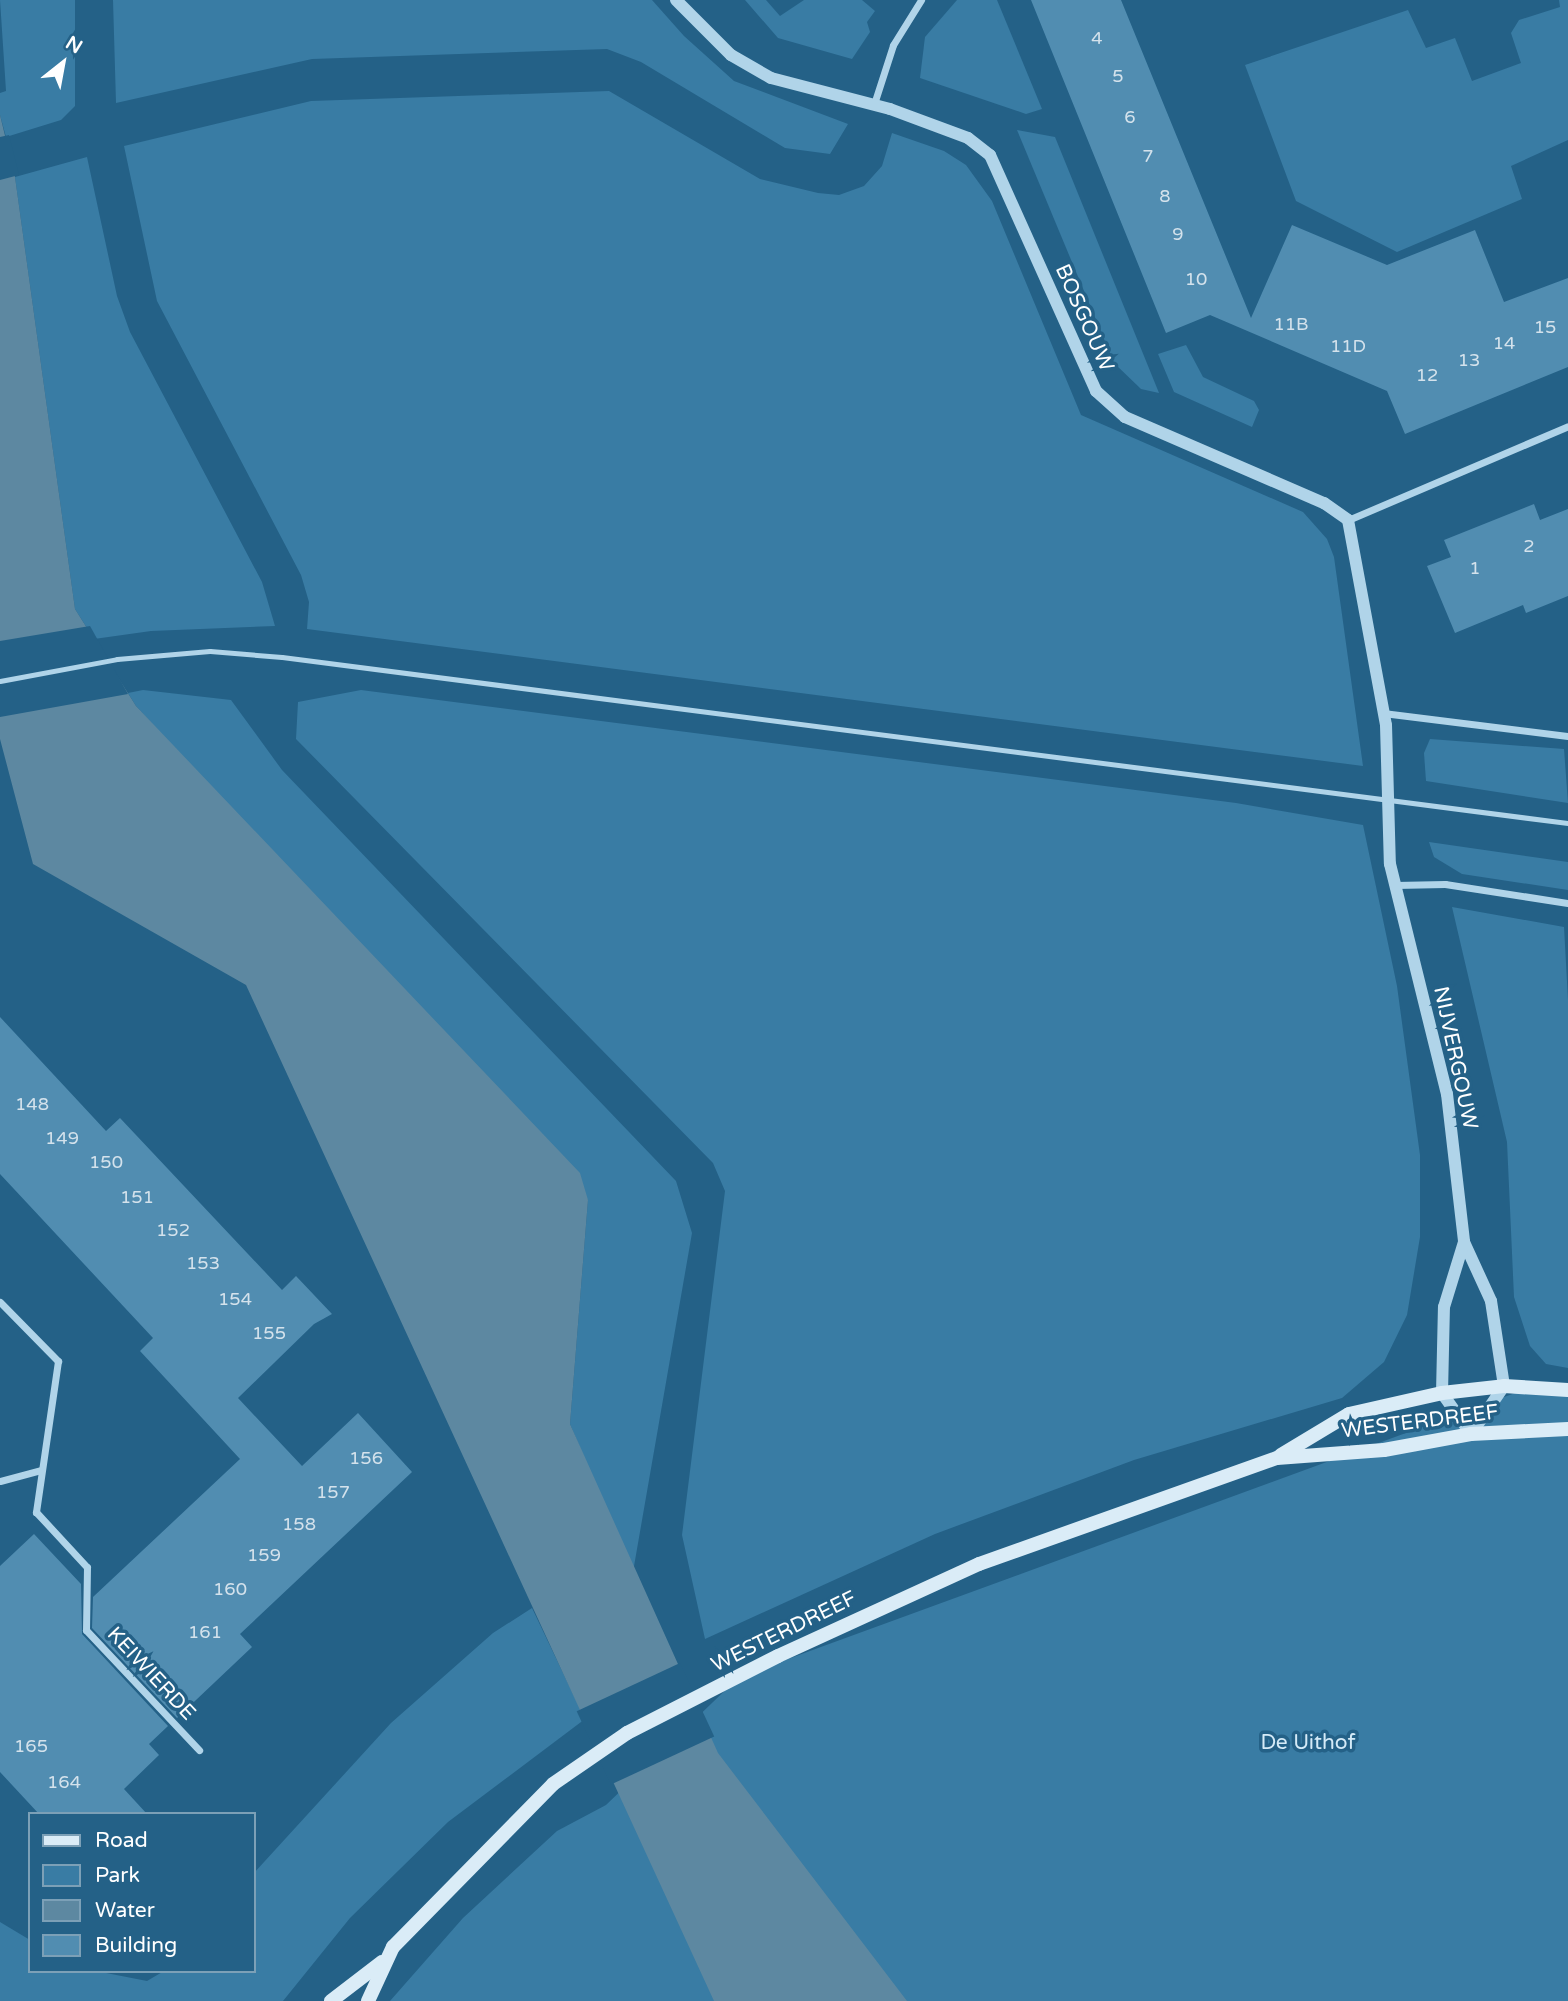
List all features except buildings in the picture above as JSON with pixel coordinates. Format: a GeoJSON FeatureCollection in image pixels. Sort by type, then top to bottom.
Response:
{"type":"FeatureCollection","features":[{"type":"Feature","properties":{"kind":"main road","name":"WESTERDREEF"},"geometry":{"type":"LineString","coordinates":[[331,2001],[383,1962],[553,1784],[627,1732],[778,1656],[979,1564],[1276,1458],[1349,1414],[1442,1393],[1504,1386],[1568,1390]]}},
{"type":"Feature","properties":{"kind":"main road","name":"WESTERDREEF"},"geometry":{"type":"LineString","coordinates":[[1276,1458],[1384,1450],[1471,1434],[1568,1429]]}},
{"type":"Feature","properties":{"kind":"main road","name":"WESTERDREEF"},"geometry":{"type":"LineString","coordinates":[[368,2001],[383,1962]]}},
{"type":"Feature","properties":{"kind":"street","name":"BOSGOUW"},"geometry":{"type":"LineString","coordinates":[[676,0],[710,38],[751,68],[771,78],[874,104],[968,138],[990,155],[1096,391],[1125,417],[1324,503],[1348,520]]}},
{"type":"Feature","properties":{"kind":"street"},"geometry":{"type":"LineString","coordinates":[[874,104],[893,45],[921,0]]}},
{"type":"Feature","properties":{"kind":"street"},"geometry":{"type":"LineString","coordinates":[[1390,801],[1383,713],[1348,520],[1568,426]]}},
{"type":"Feature","properties":{"kind":"street"},"geometry":{"type":"LineString","coordinates":[[1383,713],[1568,736]]}},
{"type":"Feature","properties":{"kind":"street","name":"NIJVERGOUW"},"geometry":{"type":"LineString","coordinates":[[1390,801],[1390,864],[1447,1094],[1464,1242],[1491,1301],[1504,1386]]}},
{"type":"Feature","properties":{"kind":"street"},"geometry":{"type":"LineString","coordinates":[[1395,885],[1444,884],[1568,903]]}},
{"type":"Feature","properties":{"kind":"street","name":"NIJVERGOUW"},"geometry":{"type":"LineString","coordinates":[[1442,1393],[1444,1307],[1464,1242]]}},
{"type":"Feature","properties":{"kind":"street","name":"KEIWIERDE"},"geometry":{"type":"LineString","coordinates":[[0,1302],[58,1361],[36,1512],[87,1567],[86,1630],[199,1750]]}},
{"type":"Feature","properties":{"kind":"street"},"geometry":{"type":"LineString","coordinates":[[1442,1393],[1471,1434],[1504,1386]]}},
{"type":"Feature","properties":{"kind":"street"},"geometry":{"type":"LineString","coordinates":[[0,1481],[41,1470]]}},
{"type":"Feature","properties":{"kind":"lane"},"geometry":{"type":"LineString","coordinates":[[0,681],[117,659],[210,651],[282,657],[1568,823]]}},
{"type":"Feature","properties":{"kind":"green space"},"geometry":{"type":"Polygon","coordinates":[[[0,0],[75,0],[75,106],[61,120],[6,137],[0,115],[0,93],[6,91],[0,0]]]}},
{"type":"Feature","properties":{"kind":"green space"},"geometry":{"type":"Polygon","coordinates":[[[113,0],[652,0],[684,36],[734,81],[848,124],[830,154],[785,148],[641,62],[607,49],[312,59],[116,103],[113,0]]]}},
{"type":"Feature","properties":{"kind":"green space"},"geometry":{"type":"Polygon","coordinates":[[[745,0],[766,0],[780,16],[804,0],[862,0],[875,11],[867,22],[870,32],[852,59],[778,38],[745,0]]]}},
{"type":"Feature","properties":{"kind":"green space"},"geometry":{"type":"Polygon","coordinates":[[[957,0],[997,0],[1042,109],[1026,114],[920,78],[925,37],[957,0]]]}},
{"type":"Feature","properties":{"kind":"green space"},"geometry":{"type":"Polygon","coordinates":[[[1559,0],[1568,0],[1568,140],[1511,166],[1522,199],[1397,252],[1296,201],[1245,65],[1408,10],[1426,48],[1455,38],[1472,81],[1521,63],[1511,33],[1519,20],[1560,7],[1559,0]]]}},
{"type":"Feature","properties":{"kind":"green space"},"geometry":{"type":"Polygon","coordinates":[[[609,91],[760,179],[818,193],[839,195],[864,186],[882,166],[892,133],[944,151],[966,165],[992,201],[1081,415],[1303,512],[1327,539],[1334,557],[1363,766],[307,629],[309,602],[301,575],[157,301],[124,146],[311,101],[609,91]]]}},
{"type":"Feature","properties":{"kind":"green space"},"geometry":{"type":"Polygon","coordinates":[[[1017,130],[1055,137],[1159,393],[1141,389],[1114,363],[1017,130]]]}},
{"type":"Feature","properties":{"kind":"green space"},"geometry":{"type":"Polygon","coordinates":[[[87,157],[117,296],[130,332],[262,582],[275,626],[151,631],[94,639],[75,609],[15,177],[87,157]]]}},
{"type":"Feature","properties":{"kind":"green space"},"geometry":{"type":"Polygon","coordinates":[[[1186,345],[1203,377],[1254,401],[1259,410],[1252,427],[1174,392],[1158,354],[1186,345]]]}},
{"type":"Feature","properties":{"kind":"green space"},"geometry":{"type":"Polygon","coordinates":[[[143,690],[231,700],[282,770],[676,1181],[692,1233],[633,1572],[570,1424],[588,1200],[136,706],[128,693],[143,690]]]}},
{"type":"Feature","properties":{"kind":"green space"},"geometry":{"type":"Polygon","coordinates":[[[361,690],[1236,803],[1363,825],[1397,986],[1420,1155],[1420,1237],[1407,1315],[1384,1362],[1342,1398],[1134,1460],[935,1534],[705,1639],[682,1535],[725,1191],[713,1163],[296,739],[298,702],[361,690]]]}},
{"type":"Feature","properties":{"kind":"green space"},"geometry":{"type":"Polygon","coordinates":[[[1430,739],[1564,749],[1568,803],[1426,781],[1424,753],[1430,739]]]}},
{"type":"Feature","properties":{"kind":"green space"},"geometry":{"type":"Polygon","coordinates":[[[1429,842],[1568,862],[1568,890],[1462,874],[1434,857],[1429,842]]]}},
{"type":"Feature","properties":{"kind":"green space"},"geometry":{"type":"Polygon","coordinates":[[[1452,907],[1564,927],[1568,1000],[1568,1368],[1546,1364],[1530,1346],[1514,1297],[1507,1142],[1452,907]]]}},
{"type":"Feature","properties":{"kind":"green space","name":"De Uithof"},"geometry":{"type":"Polygon","coordinates":[[[1540,1384],[1568,1390],[1568,2001],[390,2001],[463,1918],[557,1831],[606,1805],[739,1677],[1540,1384]]]}},
{"type":"Feature","properties":{"kind":"green space"},"geometry":{"type":"Polygon","coordinates":[[[532,1608],[585,1719],[448,1822],[350,1918],[283,2001],[0,2001],[0,1922],[28,1939],[28,1973],[106,1973],[147,1981],[161,1973],[256,1973],[256,1871],[391,1723],[493,1633],[532,1608]]]}},
{"type":"Feature","properties":{"kind":"water"},"geometry":{"type":"Polygon","coordinates":[[[0,115],[15,177],[75,609],[136,706],[580,1173],[588,1200],[570,1424],[718,1753],[907,2001],[714,2001],[246,985],[33,864],[0,739],[0,115]]]}},
{"type":"Feature","properties":{"kind":"pier"},"geometry":{"type":"Polygon","coordinates":[[[9,135],[19,175],[0,180],[0,137],[9,135]]]}},
{"type":"Feature","properties":{"kind":"pier"},"geometry":{"type":"Polygon","coordinates":[[[90,626],[128,694],[0,717],[0,641],[90,626]]]}},
{"type":"Feature","properties":{"kind":"pier"},"geometry":{"type":"Polygon","coordinates":[[[680,1663],[714,1736],[611,1785],[577,1711],[680,1663]]]}}]}
